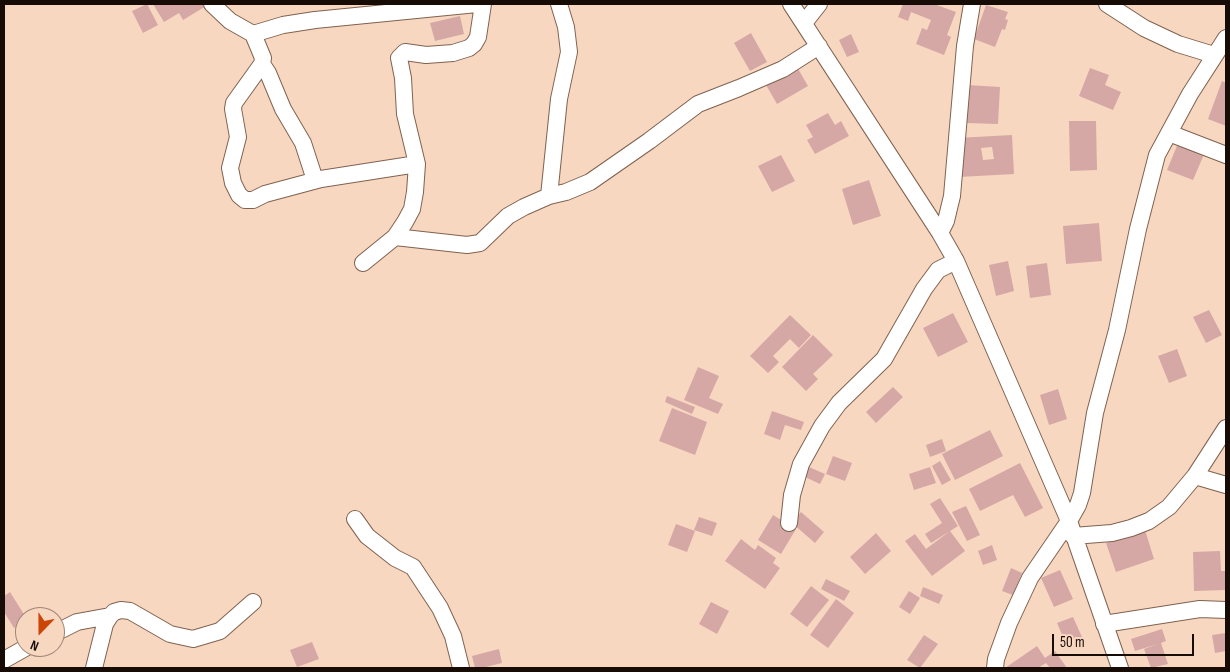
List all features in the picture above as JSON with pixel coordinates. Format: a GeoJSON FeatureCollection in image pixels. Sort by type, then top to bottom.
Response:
{"type":"FeatureCollection","features":[{"type":"Feature","properties":{"kind":"street"},"geometry":{"type":"LineString","coordinates":[[212,4],[230,21],[253,34],[263,58],[262,64],[234,103],[233,109],[238,137],[230,168],[233,182],[239,195],[245,200],[252,200],[265,194],[315,180],[416,164]]}},
{"type":"Feature","properties":{"kind":"street"},"geometry":{"type":"LineString","coordinates":[[253,34],[283,25],[316,20],[477,4]]}},
{"type":"Feature","properties":{"kind":"street"},"geometry":{"type":"LineString","coordinates":[[363,262],[395,237],[412,209],[415,192],[416,164],[405,114],[403,78],[399,58],[405,52],[426,55],[453,53],[469,48],[478,37],[483,4]]}},
{"type":"Feature","properties":{"kind":"street"},"geometry":{"type":"LineString","coordinates":[[549,196],[559,99],[569,52],[566,27],[559,4]]}},
{"type":"Feature","properties":{"kind":"street"},"geometry":{"type":"LineString","coordinates":[[791,4],[940,233],[956,261],[1071,528],[1120,668]]}},
{"type":"Feature","properties":{"kind":"street"},"geometry":{"type":"LineString","coordinates":[[804,23],[819,4]]}},
{"type":"Feature","properties":{"kind":"street"},"geometry":{"type":"LineString","coordinates":[[940,233],[946,221],[952,196],[965,46],[972,4]]}},
{"type":"Feature","properties":{"kind":"street"},"geometry":{"type":"LineString","coordinates":[[1108,4],[1144,28],[1178,44],[1214,56]]}},
{"type":"Feature","properties":{"kind":"street"},"geometry":{"type":"LineString","coordinates":[[995,668],[996,659],[1009,623],[1030,578],[1071,528],[1082,492],[1095,413],[1117,330],[1150,177],[1157,155],[1226,38]]}},
{"type":"Feature","properties":{"kind":"street"},"geometry":{"type":"LineString","coordinates":[[395,237],[473,245],[480,243],[508,216],[549,196],[566,192],[590,182],[698,104],[783,68],[819,46]]}},
{"type":"Feature","properties":{"kind":"street"},"geometry":{"type":"LineString","coordinates":[[262,64],[268,73],[275,94],[303,143],[315,180]]}},
{"type":"Feature","properties":{"kind":"street"},"geometry":{"type":"LineString","coordinates":[[1169,133],[1226,155]]}},
{"type":"Feature","properties":{"kind":"street"},"geometry":{"type":"LineString","coordinates":[[789,523],[792,495],[801,464],[822,426],[839,402],[884,359],[924,289],[938,270],[956,261]]}},
{"type":"Feature","properties":{"kind":"street"},"geometry":{"type":"LineString","coordinates":[[1071,528],[1112,533],[1149,521],[1169,508],[1196,476],[1226,428]]}},
{"type":"Feature","properties":{"kind":"street"},"geometry":{"type":"LineString","coordinates":[[1196,476],[1226,485]]}},
{"type":"Feature","properties":{"kind":"street"},"geometry":{"type":"LineString","coordinates":[[355,519],[367,536],[395,558],[413,567],[440,608],[453,636],[461,668]]}},
{"type":"Feature","properties":{"kind":"street"},"geometry":{"type":"LineString","coordinates":[[65,628],[77,622],[110,616],[121,610],[130,611],[170,634],[193,640],[220,631],[252,602]]}},
{"type":"Feature","properties":{"kind":"street"},"geometry":{"type":"LineString","coordinates":[[1104,624],[1200,609],[1226,610]]}},
{"type":"Feature","properties":{"kind":"street"},"geometry":{"type":"LineString","coordinates":[[94,668],[105,624],[110,616]]}},
{"type":"Feature","properties":{"kind":"street"},"geometry":{"type":"LineString","coordinates":[[4,660],[15,654]]}},
{"type":"Feature","properties":{"kind":"building"},"geometry":{"type":"Polygon","coordinates":[[[147,4],[158,25],[143,33],[132,11],[147,4]]]}},
{"type":"Feature","properties":{"kind":"building"},"geometry":{"type":"Polygon","coordinates":[[[153,4],[205,4],[206,6],[183,20],[179,13],[164,22],[153,4]]]}},
{"type":"Feature","properties":{"kind":"building"},"geometry":{"type":"Polygon","coordinates":[[[903,4],[934,4],[956,12],[947,35],[951,37],[944,55],[916,44],[922,28],[927,30],[931,20],[911,12],[908,21],[898,17],[903,4]]]}},
{"type":"Feature","properties":{"kind":"building"},"geometry":{"type":"Polygon","coordinates":[[[986,5],[1008,12],[1005,19],[1008,20],[1005,30],[1002,29],[995,47],[974,39],[986,5]]]}},
{"type":"Feature","properties":{"kind":"building"},"geometry":{"type":"Polygon","coordinates":[[[460,16],[464,34],[435,41],[430,23],[460,16]]]}},
{"type":"Feature","properties":{"kind":"building"},"geometry":{"type":"Polygon","coordinates":[[[751,33],[767,62],[750,71],[734,43],[751,33]]]}},
{"type":"Feature","properties":{"kind":"building"},"geometry":{"type":"Polygon","coordinates":[[[851,34],[859,52],[847,57],[839,40],[851,34]]]}},
{"type":"Feature","properties":{"kind":"building"},"geometry":{"type":"Polygon","coordinates":[[[797,67],[808,86],[777,104],[766,85],[797,67]]]}},
{"type":"Feature","properties":{"kind":"building"},"geometry":{"type":"Polygon","coordinates":[[[1090,68],[1109,75],[1105,85],[1121,92],[1113,110],[1079,96],[1090,68]]]}},
{"type":"Feature","properties":{"kind":"building"},"geometry":{"type":"Polygon","coordinates":[[[1222,81],[1226,83],[1226,126],[1208,119],[1222,81]]]}},
{"type":"Feature","properties":{"kind":"building"},"geometry":{"type":"Polygon","coordinates":[[[967,85],[1000,87],[998,124],[966,123],[967,85]]]}},
{"type":"Feature","properties":{"kind":"building"},"geometry":{"type":"Polygon","coordinates":[[[828,113],[835,125],[841,121],[849,136],[815,154],[807,140],[813,137],[806,125],[828,113]]]}},
{"type":"Feature","properties":{"kind":"building"},"geometry":{"type":"Polygon","coordinates":[[[1069,121],[1096,121],[1097,170],[1070,171],[1069,121]]]}},
{"type":"Feature","properties":{"kind":"building"},"geometry":{"type":"Polygon","coordinates":[[[1012,135],[1014,174],[959,177],[957,138],[1012,135]],[[992,147],[981,148],[983,160],[994,159],[992,147]]]}},
{"type":"Feature","properties":{"kind":"building"},"geometry":{"type":"Polygon","coordinates":[[[1179,141],[1205,152],[1193,180],[1167,170],[1179,141]]]}},
{"type":"Feature","properties":{"kind":"building"},"geometry":{"type":"Polygon","coordinates":[[[781,155],[795,181],[772,192],[758,166],[781,155]]]}},
{"type":"Feature","properties":{"kind":"building"},"geometry":{"type":"Polygon","coordinates":[[[869,180],[881,216],[853,225],[842,189],[869,180]]]}},
{"type":"Feature","properties":{"kind":"building"},"geometry":{"type":"Polygon","coordinates":[[[1099,223],[1102,261],[1066,264],[1063,226],[1099,223]]]}},
{"type":"Feature","properties":{"kind":"building"},"geometry":{"type":"Polygon","coordinates":[[[1008,261],[1014,291],[996,296],[989,265],[1008,261]]]}},
{"type":"Feature","properties":{"kind":"building"},"geometry":{"type":"Polygon","coordinates":[[[1047,263],[1051,295],[1030,298],[1026,266],[1047,263]]]}},
{"type":"Feature","properties":{"kind":"building"},"geometry":{"type":"Polygon","coordinates":[[[1209,310],[1222,335],[1206,343],[1193,317],[1209,310]]]}},
{"type":"Feature","properties":{"kind":"building"},"geometry":{"type":"Polygon","coordinates":[[[953,313],[968,342],[938,357],[923,328],[953,313]]]}},
{"type":"Feature","properties":{"kind":"building"},"geometry":{"type":"Polygon","coordinates":[[[790,315],[811,335],[799,348],[790,339],[773,356],[779,362],[768,373],[750,356],[790,315]]]}},
{"type":"Feature","properties":{"kind":"building"},"geometry":{"type":"Polygon","coordinates":[[[813,335],[833,355],[813,374],[818,379],[806,391],[782,367],[813,335]]]}},
{"type":"Feature","properties":{"kind":"building"},"geometry":{"type":"Polygon","coordinates":[[[1177,349],[1187,376],[1169,383],[1158,356],[1177,349]]]}},
{"type":"Feature","properties":{"kind":"building"},"geometry":{"type":"Polygon","coordinates":[[[698,367],[719,376],[709,398],[723,404],[718,414],[684,400],[698,367]]]}},
{"type":"Feature","properties":{"kind":"building"},"geometry":{"type":"Polygon","coordinates":[[[893,387],[903,397],[876,423],[866,412],[893,387]]]}},
{"type":"Feature","properties":{"kind":"building"},"geometry":{"type":"Polygon","coordinates":[[[1058,389],[1067,419],[1049,425],[1040,395],[1058,389]]]}},
{"type":"Feature","properties":{"kind":"building"},"geometry":{"type":"Polygon","coordinates":[[[667,396],[695,407],[692,414],[665,402],[667,396]]]}},
{"type":"Feature","properties":{"kind":"building"},"geometry":{"type":"Polygon","coordinates":[[[672,408],[707,422],[695,455],[659,441],[672,408]]]}},
{"type":"Feature","properties":{"kind":"building"},"geometry":{"type":"Polygon","coordinates":[[[772,411],[804,422],[801,430],[785,425],[780,440],[764,434],[772,411]]]}},
{"type":"Feature","properties":{"kind":"building"},"geometry":{"type":"Polygon","coordinates":[[[990,430],[1003,456],[955,480],[942,454],[990,430]]]}},
{"type":"Feature","properties":{"kind":"building"},"geometry":{"type":"Polygon","coordinates":[[[942,439],[946,451],[930,457],[926,445],[942,439]]]}},
{"type":"Feature","properties":{"kind":"building"},"geometry":{"type":"Polygon","coordinates":[[[833,456],[852,463],[845,481],[826,474],[833,456]]]}},
{"type":"Feature","properties":{"kind":"building"},"geometry":{"type":"Polygon","coordinates":[[[940,461],[951,480],[942,485],[932,466],[940,461]]]}},
{"type":"Feature","properties":{"kind":"building"},"geometry":{"type":"Polygon","coordinates":[[[1020,463],[1043,508],[1025,517],[1013,495],[980,511],[969,489],[1020,463]]]}},
{"type":"Feature","properties":{"kind":"building"},"geometry":{"type":"Polygon","coordinates":[[[809,467],[825,474],[820,484],[805,477],[809,467]]]}},
{"type":"Feature","properties":{"kind":"building"},"geometry":{"type":"Polygon","coordinates":[[[930,467],[936,483],[914,490],[909,474],[930,467]]]}},
{"type":"Feature","properties":{"kind":"building"},"geometry":{"type":"Polygon","coordinates":[[[940,498],[958,526],[931,543],[925,534],[942,523],[930,504],[940,498]]]}},
{"type":"Feature","properties":{"kind":"building"},"geometry":{"type":"Polygon","coordinates":[[[966,506],[980,535],[967,541],[952,512],[966,506]]]}},
{"type":"Feature","properties":{"kind":"building"},"geometry":{"type":"Polygon","coordinates":[[[801,512],[824,532],[815,543],[792,523],[801,512]]]}},
{"type":"Feature","properties":{"kind":"building"},"geometry":{"type":"Polygon","coordinates":[[[773,515],[796,529],[781,554],[758,540],[773,515]]]}},
{"type":"Feature","properties":{"kind":"building"},"geometry":{"type":"Polygon","coordinates":[[[699,517],[717,523],[712,536],[694,530],[699,517]]]}},
{"type":"Feature","properties":{"kind":"building"},"geometry":{"type":"Polygon","coordinates":[[[676,524],[695,531],[687,552],[668,545],[676,524]]]}},
{"type":"Feature","properties":{"kind":"building"},"geometry":{"type":"Polygon","coordinates":[[[1145,530],[1154,559],[1116,572],[1106,543],[1145,530]]]}},
{"type":"Feature","properties":{"kind":"building"},"geometry":{"type":"Polygon","coordinates":[[[950,531],[965,551],[932,576],[905,541],[915,534],[926,549],[950,531]]]}},
{"type":"Feature","properties":{"kind":"building"},"geometry":{"type":"Polygon","coordinates":[[[876,533],[891,551],[865,574],[850,557],[876,533]]]}},
{"type":"Feature","properties":{"kind":"building"},"geometry":{"type":"Polygon","coordinates":[[[741,539],[755,550],[758,545],[776,558],[773,563],[780,568],[765,589],[725,561],[741,539]]]}},
{"type":"Feature","properties":{"kind":"building"},"geometry":{"type":"Polygon","coordinates":[[[992,545],[997,560],[983,565],[978,551],[992,545]]]}},
{"type":"Feature","properties":{"kind":"building"},"geometry":{"type":"Polygon","coordinates":[[[1220,551],[1221,571],[1226,571],[1226,590],[1194,591],[1193,552],[1220,551]]]}},
{"type":"Feature","properties":{"kind":"building"},"geometry":{"type":"Polygon","coordinates":[[[1011,568],[1022,573],[1013,595],[1002,591],[1011,568]]]}},
{"type":"Feature","properties":{"kind":"building"},"geometry":{"type":"Polygon","coordinates":[[[1060,570],[1073,599],[1054,607],[1041,578],[1060,570]]]}},
{"type":"Feature","properties":{"kind":"building"},"geometry":{"type":"Polygon","coordinates":[[[826,579],[850,591],[844,601],[821,589],[826,579]]]}},
{"type":"Feature","properties":{"kind":"building"},"geometry":{"type":"Polygon","coordinates":[[[811,586],[829,600],[807,627],[790,614],[811,586]]]}},
{"type":"Feature","properties":{"kind":"building"},"geometry":{"type":"Polygon","coordinates":[[[923,587],[943,595],[939,604],[920,596],[923,587]]]}},
{"type":"Feature","properties":{"kind":"building"},"geometry":{"type":"Polygon","coordinates":[[[909,591],[920,598],[910,614],[899,607],[909,591]]]}},
{"type":"Feature","properties":{"kind":"building"},"geometry":{"type":"Polygon","coordinates":[[[10,592],[19,607],[15,607],[14,628],[4,612],[4,596],[10,592]]]}},
{"type":"Feature","properties":{"kind":"building"},"geometry":{"type":"Polygon","coordinates":[[[836,599],[854,613],[828,648],[810,635],[836,599]]]}},
{"type":"Feature","properties":{"kind":"building"},"geometry":{"type":"Polygon","coordinates":[[[711,602],[729,611],[717,634],[699,624],[711,602]]]}},
{"type":"Feature","properties":{"kind":"building"},"geometry":{"type":"Polygon","coordinates":[[[1073,617],[1082,637],[1066,644],[1057,623],[1073,617]]]}},
{"type":"Feature","properties":{"kind":"building"},"geometry":{"type":"Polygon","coordinates":[[[1162,629],[1166,641],[1161,643],[1168,664],[1151,668],[1144,649],[1158,644],[1135,651],[1131,639],[1162,629]]]}},
{"type":"Feature","properties":{"kind":"building"},"geometry":{"type":"Polygon","coordinates":[[[1226,633],[1226,651],[1215,653],[1212,635],[1226,633]]]}},
{"type":"Feature","properties":{"kind":"building"},"geometry":{"type":"Polygon","coordinates":[[[924,635],[938,644],[920,668],[907,660],[924,635]]]}},
{"type":"Feature","properties":{"kind":"building"},"geometry":{"type":"Polygon","coordinates":[[[312,642],[319,659],[297,667],[290,650],[312,642]]]}},
{"type":"Feature","properties":{"kind":"building"},"geometry":{"type":"Polygon","coordinates":[[[1037,646],[1045,658],[1055,651],[1067,668],[1050,668],[1046,663],[1038,668],[1005,668],[1037,646]]]}},
{"type":"Feature","properties":{"kind":"building"},"geometry":{"type":"Polygon","coordinates":[[[499,649],[502,663],[475,668],[472,656],[499,649]]]}}]}
